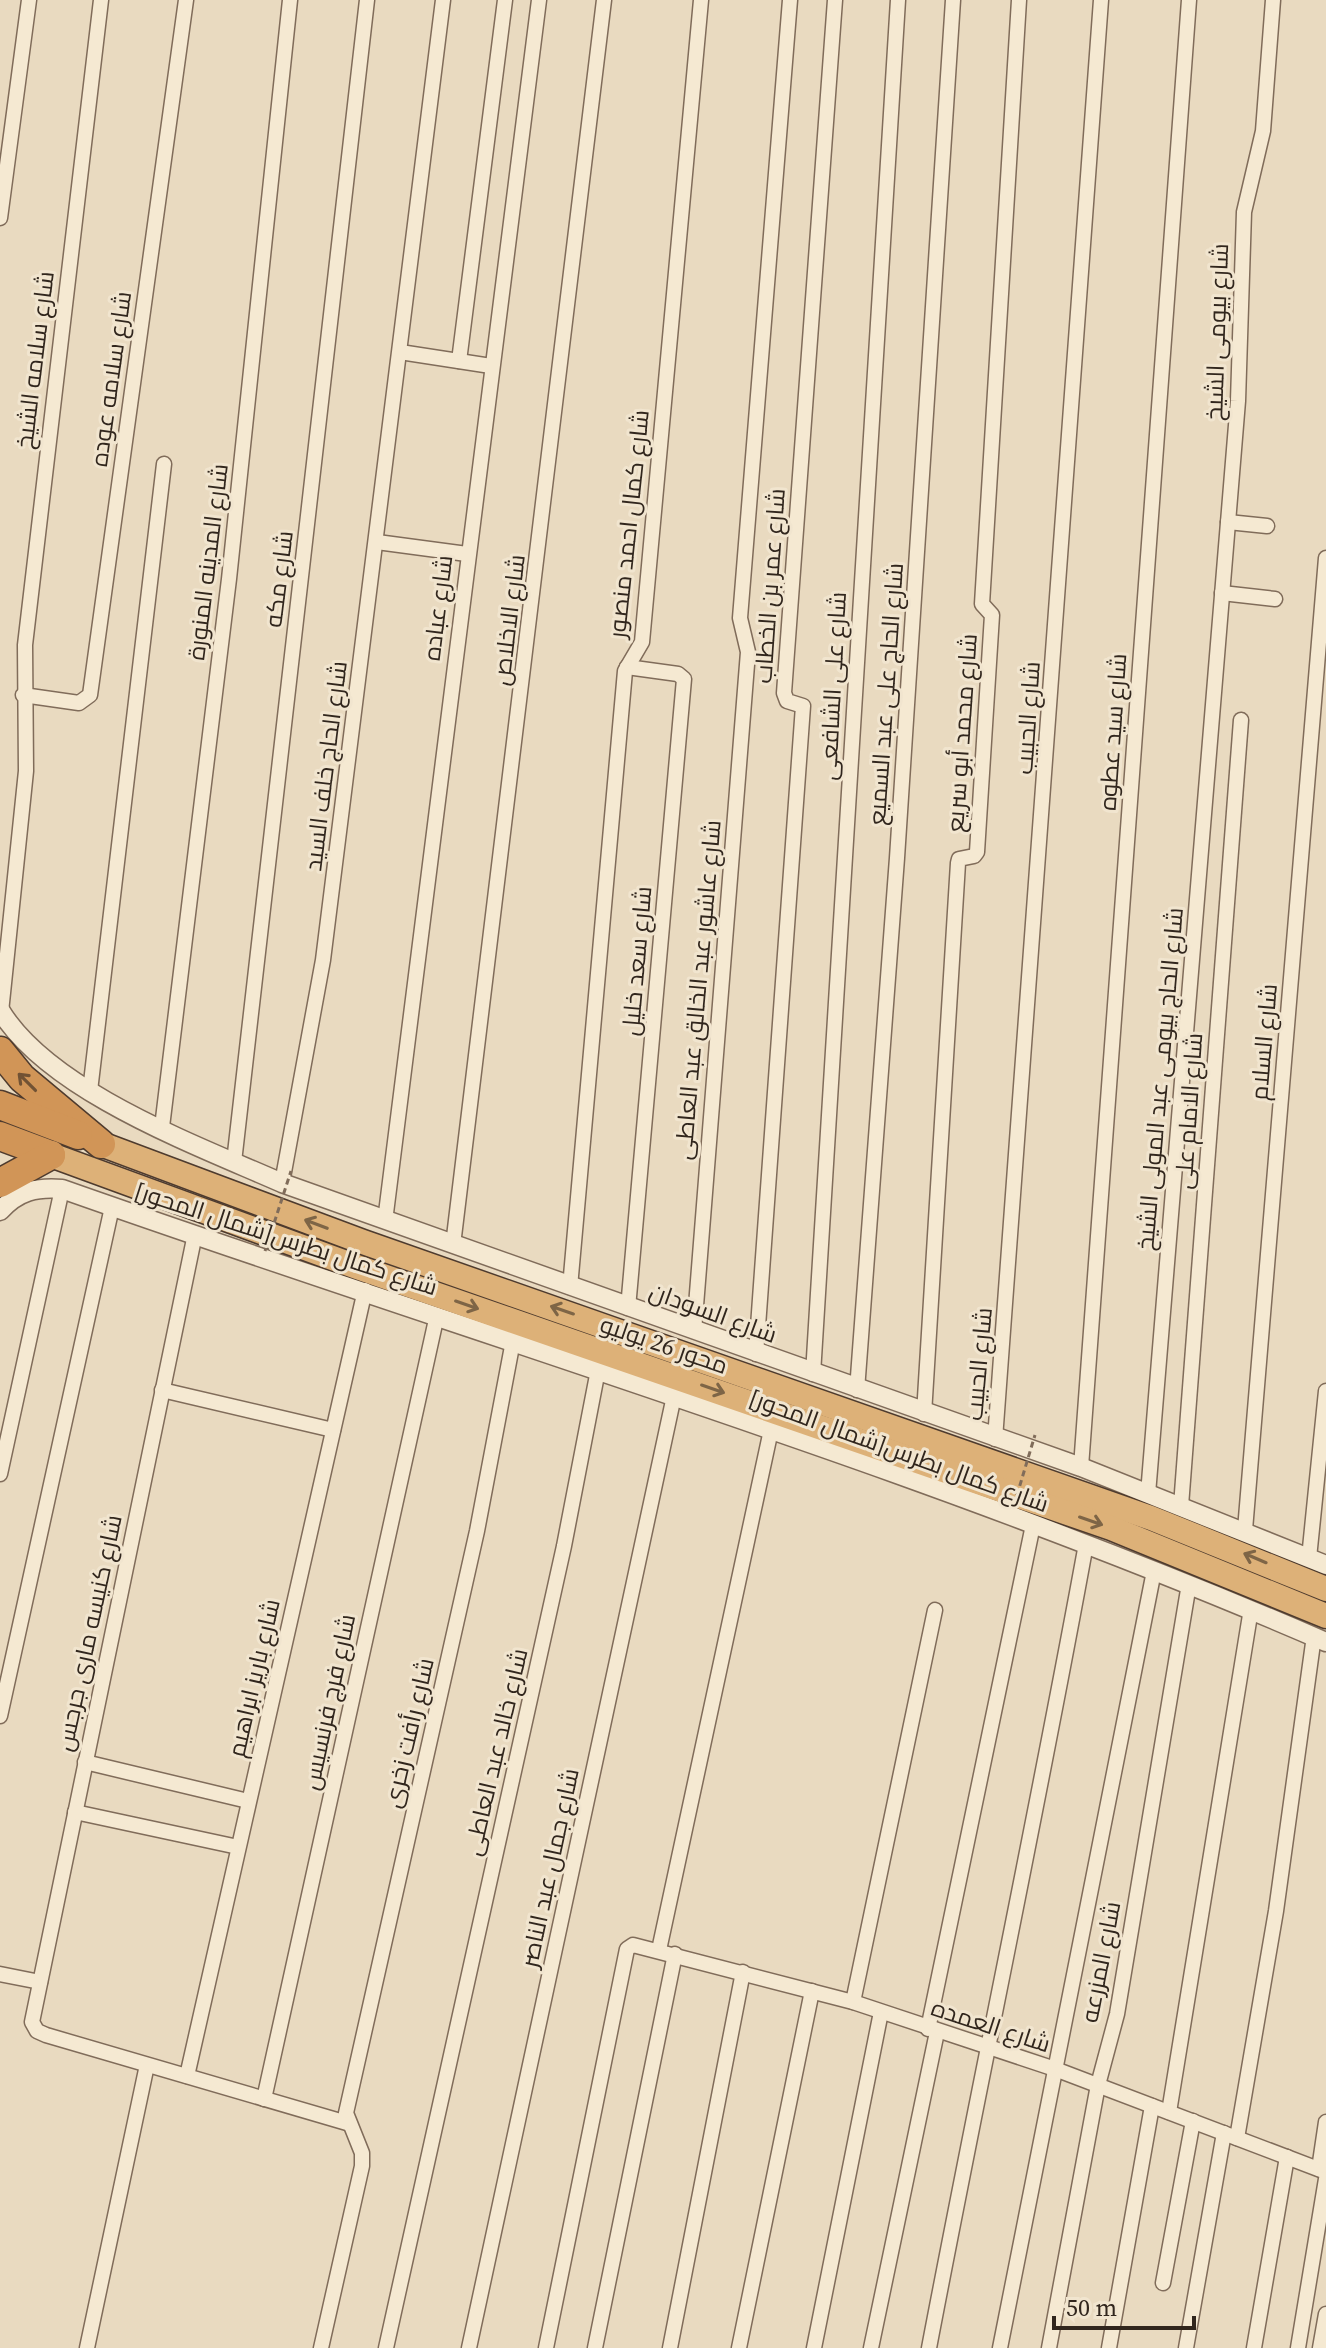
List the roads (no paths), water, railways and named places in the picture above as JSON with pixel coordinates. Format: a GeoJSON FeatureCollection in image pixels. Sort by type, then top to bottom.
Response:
{"type":"FeatureCollection","features":[{"type":"Feature","properties":{"kind":"highway"},"geometry":{"type":"LineString","coordinates":[[0,1051],[22,1078],[101,1144]]}},
{"type":"Feature","properties":{"kind":"highway","name":"محور 26 يوليو"},"geometry":{"type":"LineString","coordinates":[[0,1105],[363,1242],[865,1414],[1151,1518],[1326,1589]]}},
{"type":"Feature","properties":{"kind":"highway","name":"محور 26 يوليو"},"geometry":{"type":"LineString","coordinates":[[0,1136],[357,1267],[1132,1536],[1322,1631]]}},
{"type":"Feature","properties":{"kind":"highway"},"geometry":{"type":"LineString","coordinates":[[0,1183],[51,1155]]}},
{"type":"Feature","properties":{"kind":"street"},"geometry":{"type":"LineString","coordinates":[[0,218],[29,0]]}},
{"type":"Feature","properties":{"kind":"street","name":"شارع سلامه الشيخ"},"geometry":{"type":"LineString","coordinates":[[1,1011],[26,771],[23,695],[35,549],[101,0]]}},
{"type":"Feature","properties":{"kind":"street","name":"شارع سلامه عوده"},"geometry":{"type":"LineString","coordinates":[[23,695],[79,703],[90,695],[186,0]]}},
{"type":"Feature","properties":{"kind":"street","name":"شارع المدينه المنورة"},"geometry":{"type":"LineString","coordinates":[[162,1127],[229,579],[290,0]]}},
{"type":"Feature","properties":{"kind":"street","name":"شارع مكه"},"geometry":{"type":"LineString","coordinates":[[234,1162],[367,0]]}},
{"type":"Feature","properties":{"kind":"street","name":"شارع الحاج خلف السيد"},"geometry":{"type":"LineString","coordinates":[[286,1177],[323,960],[443,0]]}},
{"type":"Feature","properties":{"kind":"street"},"geometry":{"type":"LineString","coordinates":[[459,361],[505,0]]}},
{"type":"Feature","properties":{"kind":"street","name":"شارع عباده"},"geometry":{"type":"LineString","coordinates":[[385,1221],[539,0]]}},
{"type":"Feature","properties":{"kind":"street","name":"شارع الاخلاص"},"geometry":{"type":"LineString","coordinates":[[453,1245],[604,0]]}},
{"type":"Feature","properties":{"kind":"street","name":"شارع كمال احمد منصور"},"geometry":{"type":"LineString","coordinates":[[570,1287],[627,667],[642,642],[701,0]]}},
{"type":"Feature","properties":{"kind":"street","name":"شارع عاشور عبد الخالق عبد العاطى"},"geometry":{"type":"LineString","coordinates":[[694,1331],[748,652],[739,624],[790,0]]}},
{"type":"Feature","properties":{"kind":"street","name":"شارع عمر بن الخطاب"},"geometry":{"type":"LineString","coordinates":[[756,1354],[803,706],[787,701],[784,693],[835,0]]}},
{"type":"Feature","properties":{"kind":"street","name":"شارع على الشافعى"},"geometry":{"type":"LineString","coordinates":[[813,1374],[898,0]]}},
{"type":"Feature","properties":{"kind":"street","name":"شارع الحاج على عبد السميع"},"geometry":{"type":"LineString","coordinates":[[857,1390],[898,843],[953,0]]}},
{"type":"Feature","properties":{"kind":"street","name":"شارع محمد أبو سريع"},"geometry":{"type":"LineString","coordinates":[[924,1414],[958,863],[963,857],[976,854],[979,820],[992,615],[982,604],[1019,0]]}},
{"type":"Feature","properties":{"kind":"street","name":"شارع الحبيب"},"geometry":{"type":"LineString","coordinates":[[995,1439],[1101,0]]}},
{"type":"Feature","properties":{"kind":"street","name":"شارع سيد عطوه"},"geometry":{"type":"LineString","coordinates":[[1081,1467],[1189,0]]}},
{"type":"Feature","properties":{"kind":"street","name":"شارع بيومى الشيخ"},"geometry":{"type":"LineString","coordinates":[[1216,667],[1238,401],[1244,212],[1263,131],[1273,0]]}},
{"type":"Feature","properties":{"kind":"street"},"geometry":{"type":"LineString","coordinates":[[400,352],[491,366]]}},
{"type":"Feature","properties":{"kind":"street"},"geometry":{"type":"LineString","coordinates":[[90,1091],[164,464]]}},
{"type":"Feature","properties":{"kind":"street"},"geometry":{"type":"LineString","coordinates":[[1228,522],[1267,526]]}},
{"type":"Feature","properties":{"kind":"street"},"geometry":{"type":"LineString","coordinates":[[377,542],[467,554]]}},
{"type":"Feature","properties":{"kind":"street","name":"شارع السلام"},"geometry":{"type":"LineString","coordinates":[[1245,1530],[1326,558]]}},
{"type":"Feature","properties":{"kind":"street"},"geometry":{"type":"LineString","coordinates":[[1222,593],[1275,599]]}},
{"type":"Feature","properties":{"kind":"street","name":"شارع سعد خليل"},"geometry":{"type":"LineString","coordinates":[[627,667],[678,674],[684,679],[628,1308]]}},
{"type":"Feature","properties":{"kind":"street","name":"شارع الحاج بيومى عبد المولى الشيخ"},"geometry":{"type":"LineString","coordinates":[[1148,1494],[1216,667]]}},
{"type":"Feature","properties":{"kind":"street","name":"شارع الامام على"},"geometry":{"type":"LineString","coordinates":[[1181,1506],[1241,720]]}},
{"type":"Feature","properties":{"kind":"street","name":"شارع السودان"},"geometry":{"type":"LineString","coordinates":[[1,1011],[27,1046],[57,1071],[90,1091],[234,1162],[286,1177],[385,1221],[1081,1467],[1245,1530],[1318,1562]]}},
{"type":"Feature","properties":{"kind":"street","name":"شارع كمال بطرس[شمال المحور]"},"geometry":{"type":"LineString","coordinates":[[0,1211],[25,1191],[44,1187],[62,1189],[771,1430],[1086,1544],[1251,1609],[1322,1631]]}},
{"type":"Feature","properties":{"kind":"street"},"geometry":{"type":"LineString","coordinates":[[0,1474],[62,1189]]}},
{"type":"Feature","properties":{"kind":"street"},"geometry":{"type":"LineString","coordinates":[[0,1716],[112,1207]]}},
{"type":"Feature","properties":{"kind":"street","name":"شارع كنيسه مارى جرجس"},"geometry":{"type":"LineString","coordinates":[[147,2065],[46,2035],[37,2031],[32,2022],[195,1234]]}},
{"type":"Feature","properties":{"kind":"street","name":"شارع باريز ابراهيم"},"geometry":{"type":"LineString","coordinates":[[187,2076],[365,1290]]}},
{"type":"Feature","properties":{"kind":"street","name":"شارع فرج فرنسيس"},"geometry":{"type":"LineString","coordinates":[[264,2099],[437,1315]]}},
{"type":"Feature","properties":{"kind":"street","name":"شارع رأفت زخرى"},"geometry":{"type":"LineString","coordinates":[[349,2127],[346,2113],[477,1531],[513,1341]]}},
{"type":"Feature","properties":{"kind":"street","name":"شارع خالد عبد العاطى"},"geometry":{"type":"LineString","coordinates":[[386,2348],[564,1546],[598,1370]]}},
{"type":"Feature","properties":{"kind":"street"},"geometry":{"type":"LineString","coordinates":[[162,1390],[333,1430]]}},
{"type":"Feature","properties":{"kind":"street"},"geometry":{"type":"LineString","coordinates":[[1318,1562],[1326,1391]]}},
{"type":"Feature","properties":{"kind":"street","name":"شارع جمال عبد الناصر"},"geometry":{"type":"LineString","coordinates":[[469,2348],[674,1396]]}},
{"type":"Feature","properties":{"kind":"street"},"geometry":{"type":"LineString","coordinates":[[659,1950],[771,1430]]}},
{"type":"Feature","properties":{"kind":"street"},"geometry":{"type":"LineString","coordinates":[[871,2348],[1033,1525]]}},
{"type":"Feature","properties":{"kind":"street"},"geometry":{"type":"LineString","coordinates":[[929,2348],[986,2047],[1034,1830],[1086,1544]]}},
{"type":"Feature","properties":{"kind":"street"},"geometry":{"type":"LineString","coordinates":[[1000,2348],[1154,1571]]}},
{"type":"Feature","properties":{"kind":"street","name":"شارع المزرعه"},"geometry":{"type":"LineString","coordinates":[[1049,2348],[1098,2085],[1117,2014],[1189,1584]]}},
{"type":"Feature","properties":{"kind":"street"},"geometry":{"type":"LineString","coordinates":[[1169,2112],[1251,1609]]}},
{"type":"Feature","properties":{"kind":"street"},"geometry":{"type":"LineString","coordinates":[[853,2002],[935,1610]]}},
{"type":"Feature","properties":{"kind":"street"},"geometry":{"type":"LineString","coordinates":[[1186,2348],[1276,1911],[1322,1631]]}},
{"type":"Feature","properties":{"kind":"street"},"geometry":{"type":"LineString","coordinates":[[85,1762],[248,1801]]}},
{"type":"Feature","properties":{"kind":"street"},"geometry":{"type":"LineString","coordinates":[[75,1812],[238,1847]]}},
{"type":"Feature","properties":{"kind":"street","name":"شارع العمده"},"geometry":{"type":"LineString","coordinates":[[546,2348],[627,1949],[636,1944],[853,2002],[1055,2069],[1324,2173]]}},
{"type":"Feature","properties":{"kind":"street"},"geometry":{"type":"LineString","coordinates":[[595,2348],[675,1954]]}},
{"type":"Feature","properties":{"kind":"street"},"geometry":{"type":"LineString","coordinates":[[670,2348],[743,1972]]}},
{"type":"Feature","properties":{"kind":"street"},"geometry":{"type":"LineString","coordinates":[[0,1974],[40,1982]]}},
{"type":"Feature","properties":{"kind":"street"},"geometry":{"type":"LineString","coordinates":[[739,2348],[812,1991]]}},
{"type":"Feature","properties":{"kind":"street"},"geometry":{"type":"LineString","coordinates":[[814,2348],[881,2012]]}},
{"type":"Feature","properties":{"kind":"street"},"geometry":{"type":"LineString","coordinates":[[87,2348],[147,2065],[349,2127],[362,2153],[362,2166],[321,2348]]}},
{"type":"Feature","properties":{"kind":"street"},"geometry":{"type":"LineString","coordinates":[[1109,2348],[1152,2106]]}},
{"type":"Feature","properties":{"kind":"street"},"geometry":{"type":"LineString","coordinates":[[1163,2283],[1193,2121]]}},
{"type":"Feature","properties":{"kind":"street"},"geometry":{"type":"LineString","coordinates":[[1298,2348],[1324,2173],[1326,2122]]}},
{"type":"Feature","properties":{"kind":"street"},"geometry":{"type":"LineString","coordinates":[[1254,2348],[1287,2157]]}},
{"type":"Feature","properties":{"kind":"street"},"geometry":{"type":"LineString","coordinates":[[1320,2348],[1326,2314]]}}]}
